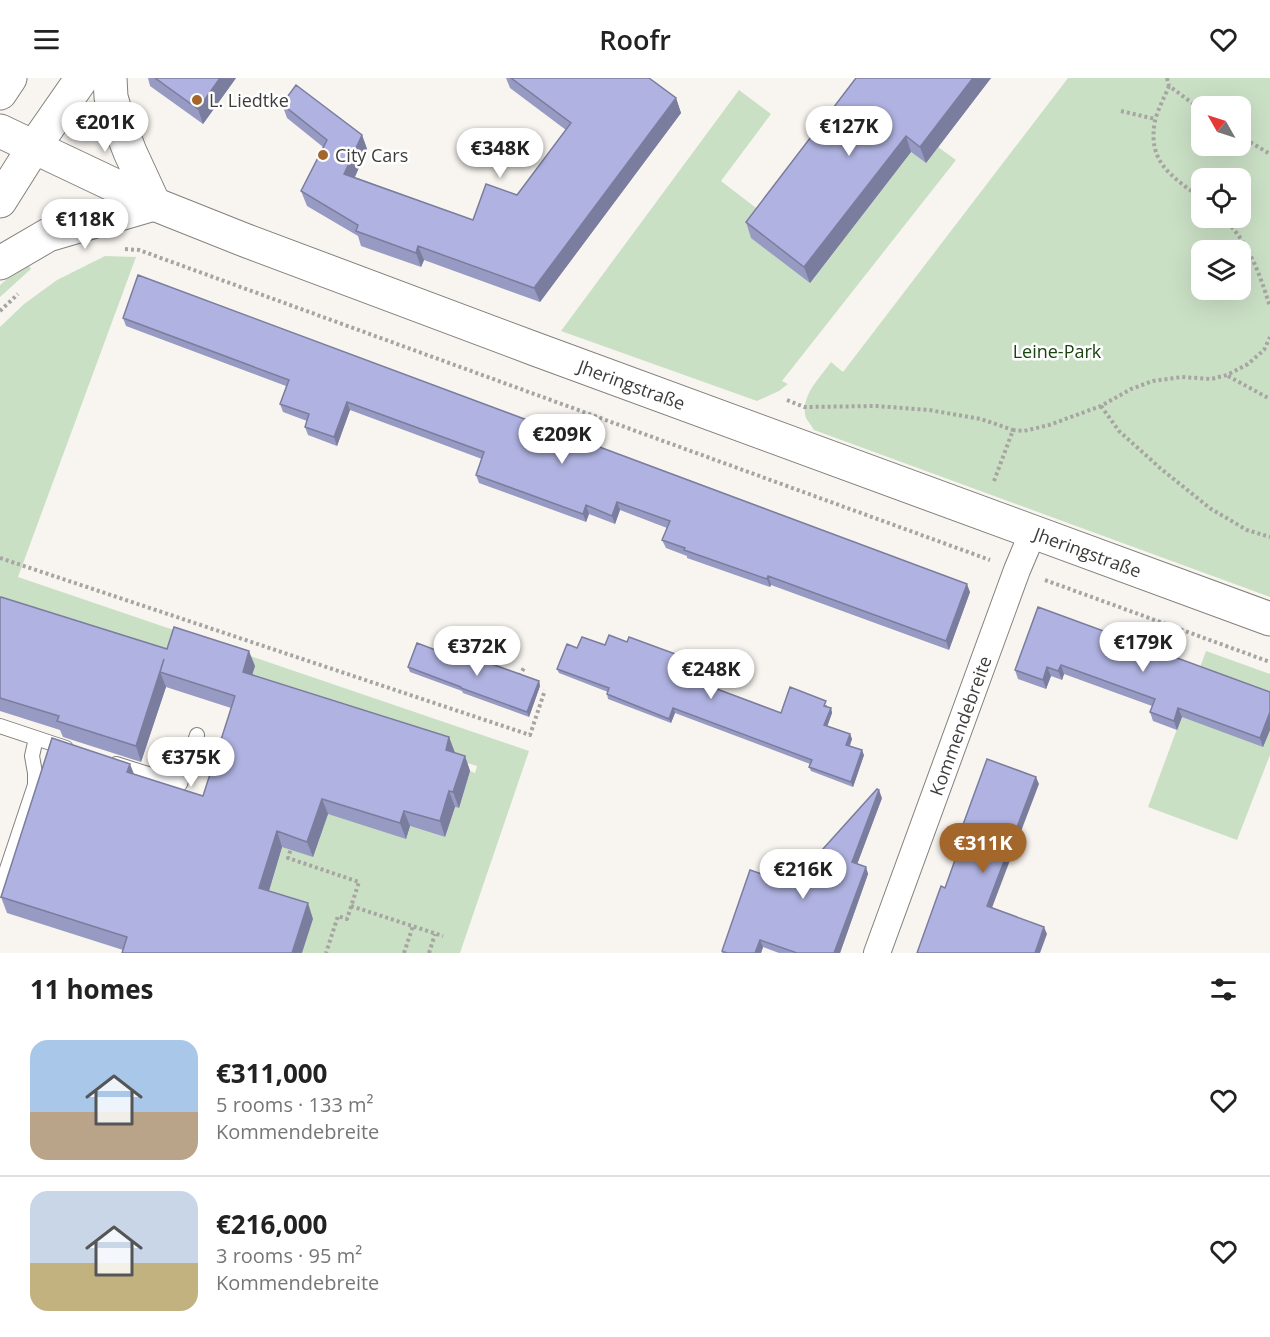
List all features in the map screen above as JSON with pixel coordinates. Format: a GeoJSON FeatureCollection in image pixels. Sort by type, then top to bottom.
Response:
{"type":"FeatureCollection","features":[{"type":"Feature","properties":{"kind":"main road"},"geometry":{"type":"LineString","coordinates":[[0,93],[10,78]]}},
{"type":"Feature","properties":{"kind":"main road"},"geometry":{"type":"LineString","coordinates":[[0,201],[82,78]]}},
{"type":"Feature","properties":{"kind":"main road"},"geometry":{"type":"LineString","coordinates":[[0,262],[48,235],[154,204],[118,121],[111,97],[110,78]]}},
{"type":"Feature","properties":{"kind":"main road","name":"Jheringstraße"},"geometry":{"type":"LineString","coordinates":[[0,130],[154,204],[319,269],[1270,619]]}},
{"type":"Feature","properties":{"kind":"street","name":"Kommendebreite"},"geometry":{"type":"LineString","coordinates":[[877,953],[1033,532]]}},
{"type":"Feature","properties":{"kind":"lane"},"geometry":{"type":"LineString","coordinates":[[0,726],[81,752]]}},
{"type":"Feature","properties":{"kind":"lane"},"geometry":{"type":"LineString","coordinates":[[103,759],[180,784],[197,735]]}},
{"type":"Feature","properties":{"kind":"lane"},"geometry":{"type":"LineString","coordinates":[[0,890],[35,785],[32,756],[36,738]]}},
{"type":"Feature","properties":{"kind":"path"},"geometry":{"type":"LineString","coordinates":[[1167,78],[1168,86],[1155,119],[1154,139],[1158,158],[1169,173],[1191,190]]}},
{"type":"Feature","properties":{"kind":"path"},"geometry":{"type":"LineString","coordinates":[[1168,86],[1191,102]]}},
{"type":"Feature","properties":{"kind":"path"},"geometry":{"type":"LineString","coordinates":[[1121,111],[1155,119]]}},
{"type":"Feature","properties":{"kind":"path"},"geometry":{"type":"LineString","coordinates":[[1251,143],[1270,154]]}},
{"type":"Feature","properties":{"kind":"path"},"geometry":{"type":"LineString","coordinates":[[1234,228],[1247,248],[1270,307]]}},
{"type":"Feature","properties":{"kind":"path"},"geometry":{"type":"LineString","coordinates":[[119,249],[139,250],[1270,662]]}},
{"type":"Feature","properties":{"kind":"path"},"geometry":{"type":"LineString","coordinates":[[787,400],[804,407],[876,406],[929,411],[981,419],[1013,430],[1024,431],[1049,425],[1101,406],[1131,389],[1153,381],[1182,377],[1211,379],[1227,375],[1248,364],[1264,350],[1270,337]]}},
{"type":"Feature","properties":{"kind":"path"},"geometry":{"type":"LineString","coordinates":[[1227,375],[1270,399]]}},
{"type":"Feature","properties":{"kind":"path"},"geometry":{"type":"LineString","coordinates":[[1101,406],[1119,431],[1211,509],[1247,530],[1270,537]]}},
{"type":"Feature","properties":{"kind":"path"},"geometry":{"type":"LineString","coordinates":[[981,514],[1013,430]]}},
{"type":"Feature","properties":{"kind":"path"},"geometry":{"type":"LineString","coordinates":[[0,558],[530,735],[545,690]]}},
{"type":"Feature","properties":{"kind":"path"},"geometry":{"type":"LineString","coordinates":[[519,676],[524,668]]}},
{"type":"Feature","properties":{"kind":"path"},"geometry":{"type":"LineString","coordinates":[[294,840],[288,858],[359,882],[347,919],[338,916],[326,953]]}},
{"type":"Feature","properties":{"kind":"path"},"geometry":{"type":"LineString","coordinates":[[351,906],[443,936]]}},
{"type":"Feature","properties":{"kind":"path"},"geometry":{"type":"LineString","coordinates":[[404,953],[412,926]]}},
{"type":"Feature","properties":{"kind":"path"},"geometry":{"type":"LineString","coordinates":[[429,953],[435,933]]}},
{"type":"Feature","properties":{"kind":"green space","name":"Leine-Park"},"geometry":{"type":"Polygon","coordinates":[[[1068,78],[1270,78],[1270,597],[814,430],[806,418],[805,403],[816,381],[831,362],[843,372],[1068,78]]]}},
{"type":"Feature","properties":{"kind":"green space"},"geometry":{"type":"Polygon","coordinates":[[[739,90],[771,114],[721,181],[768,217],[810,283],[911,152],[926,163],[938,147],[956,160],[782,381],[788,384],[779,391],[757,401],[561,331],[739,90]]]}},
{"type":"Feature","properties":{"kind":"green space"},"geometry":{"type":"Polygon","coordinates":[[[105,256],[136,257],[18,577],[529,751],[460,953],[302,953],[245,897],[259,784],[406,838],[410,826],[445,837],[455,807],[459,808],[470,771],[475,773],[477,766],[171,670],[0,604],[0,327],[24,304],[57,280],[105,256]]]}},
{"type":"Feature","properties":{"kind":"green space"},"geometry":{"type":"Polygon","coordinates":[[[27,262],[31,269],[0,297],[0,285],[27,262]]]}},
{"type":"Feature","properties":{"kind":"green space"},"geometry":{"type":"Polygon","coordinates":[[[1206,651],[1270,674],[1270,755],[1237,840],[1148,807],[1206,651]]]}},
{"type":"Feature","properties":{"kind":"building"},"geometry":{"type":"Polygon","coordinates":[[[155,78],[220,78],[198,109],[155,78]]]}},
{"type":"Feature","properties":{"kind":"building"},"geometry":{"type":"Polygon","coordinates":[[[511,78],[649,78],[676,98],[534,288],[418,246],[416,253],[356,231],[358,225],[301,191],[327,140],[282,104],[296,85],[362,135],[344,174],[473,220],[486,184],[517,195],[571,123],[511,78]]]}},
{"type":"Feature","properties":{"kind":"building"},"geometry":{"type":"Polygon","coordinates":[[[856,78],[973,78],[920,147],[906,136],[804,267],[746,222],[856,78]]]}},
{"type":"Feature","properties":{"kind":"building"},"geometry":{"type":"Polygon","coordinates":[[[138,275],[967,584],[946,641],[768,576],[767,579],[684,550],[685,548],[662,540],[670,521],[617,502],[612,516],[586,505],[583,514],[476,475],[484,452],[347,402],[334,437],[305,427],[309,414],[280,404],[289,380],[123,318],[138,275]]]}},
{"type":"Feature","properties":{"kind":"building"},"geometry":{"type":"Polygon","coordinates":[[[1,597],[167,649],[174,627],[249,651],[243,672],[449,737],[446,750],[465,756],[453,792],[449,791],[440,821],[404,811],[400,823],[322,799],[307,842],[277,831],[259,888],[308,903],[292,953],[122,953],[127,937],[1,897],[52,738],[130,764],[127,772],[203,796],[235,696],[160,672],[164,659],[136,746],[57,721],[59,716],[0,698],[1,597]]]}},
{"type":"Feature","properties":{"kind":"building"},"geometry":{"type":"Polygon","coordinates":[[[1038,607],[1270,692],[1270,712],[1260,738],[1178,708],[1174,721],[1150,712],[1155,699],[1061,665],[1058,671],[1047,667],[1043,680],[1015,670],[1038,607]]]}},
{"type":"Feature","properties":{"kind":"building"},"geometry":{"type":"Polygon","coordinates":[[[609,635],[627,642],[629,637],[716,669],[709,686],[781,713],[790,687],[826,701],[824,706],[831,708],[824,725],[850,734],[846,745],[862,750],[851,782],[809,767],[812,760],[673,708],[669,719],[607,694],[609,688],[557,669],[567,644],[577,648],[582,637],[605,645],[609,635]]]}},
{"type":"Feature","properties":{"kind":"building"},"geometry":{"type":"Polygon","coordinates":[[[417,643],[470,663],[472,657],[539,681],[527,712],[408,667],[417,643]]]}},
{"type":"Feature","properties":{"kind":"building"},"geometry":{"type":"Polygon","coordinates":[[[987,759],[1036,777],[987,906],[1044,927],[1035,953],[917,953],[941,886],[945,888],[964,835],[960,833],[987,759]]]}},
{"type":"Feature","properties":{"kind":"building"},"geometry":{"type":"Polygon","coordinates":[[[877,789],[879,790],[852,862],[866,867],[834,953],[797,953],[760,940],[755,953],[722,951],[750,870],[808,890],[823,849],[877,789]]]}},
{"type":"Feature","properties":{"kind":"place","name":"L. Liedtke"},"geometry":{"type":"Point","coordinates":[197,100]}},
{"type":"Feature","properties":{"kind":"place","name":"City Cars"},"geometry":{"type":"Point","coordinates":[323,155]}}]}
